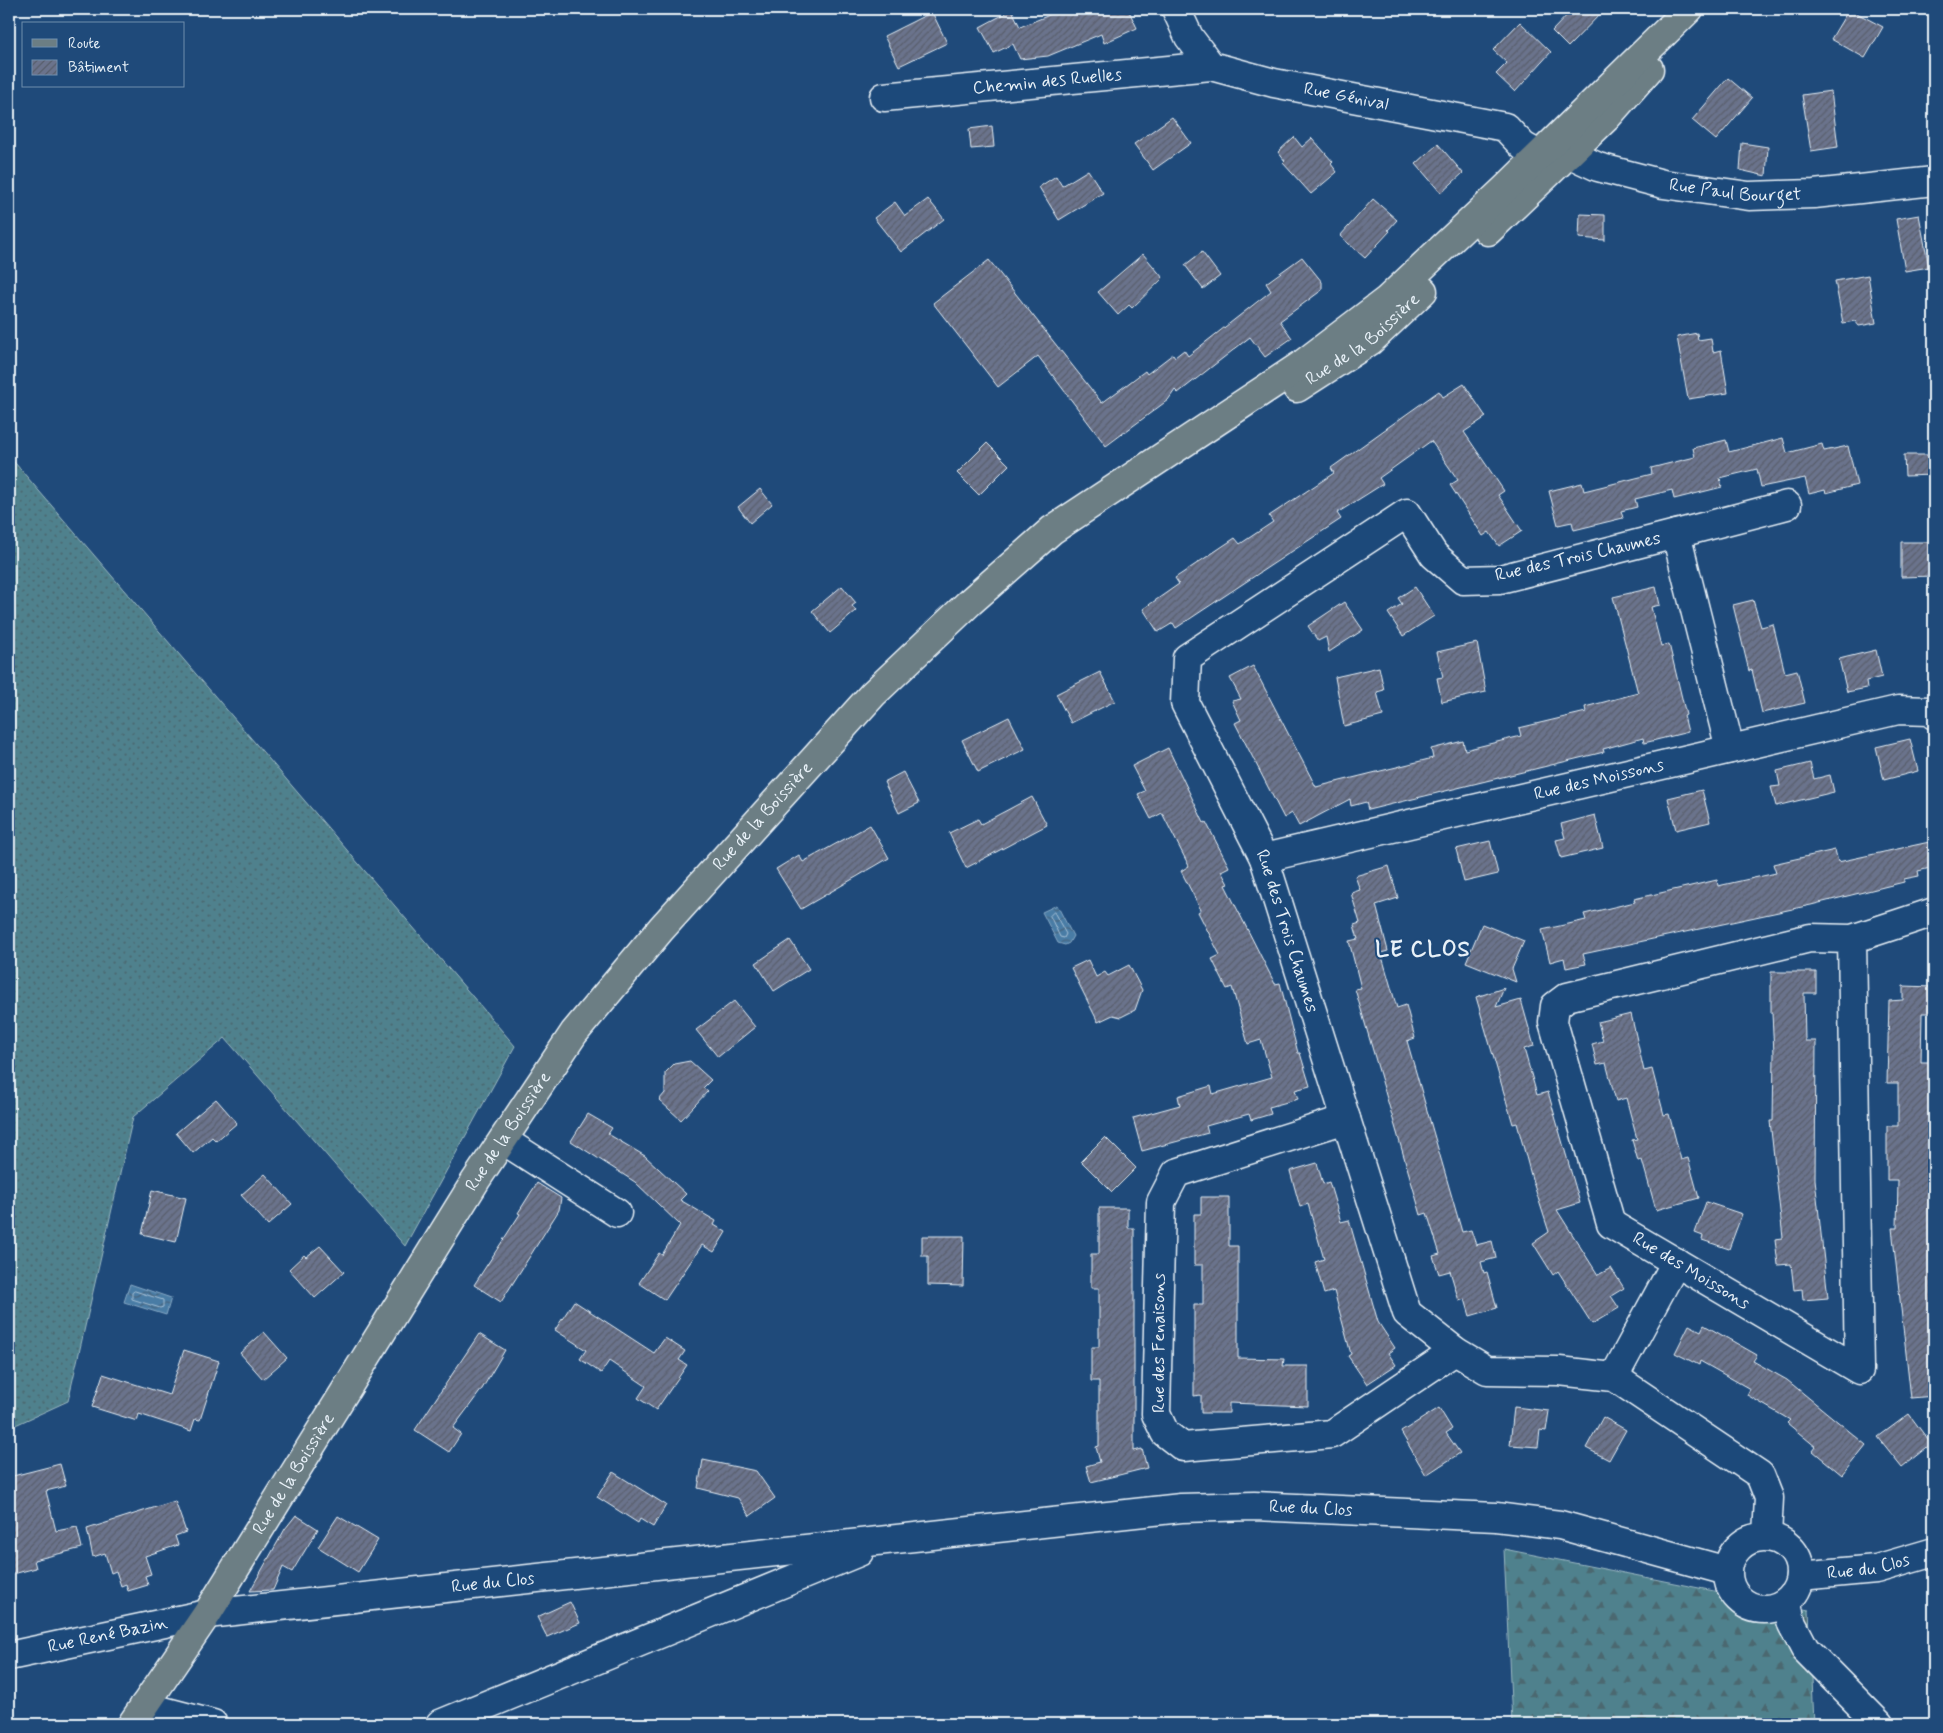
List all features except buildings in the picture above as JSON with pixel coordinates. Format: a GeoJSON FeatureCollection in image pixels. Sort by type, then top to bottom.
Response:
{"type":"FeatureCollection","features":[{"type":"Feature","properties":{"kind":"main road","name":"Rue de la Boissière"},"geometry":{"type":"LineString","coordinates":[[138,1715],[207,1614],[503,1140],[574,1033],[661,929],[874,694],[970,602],[1052,530],[1300,366],[1387,300],[1689,9]]}},
{"type":"Feature","properties":{"kind":"main road","name":"Rue de la Boissière"},"geometry":{"type":"LineString","coordinates":[[970,602],[1370,341],[1570,154],[1606,118],[1702,9]]}},
{"type":"Feature","properties":{"kind":"street"},"geometry":{"type":"LineString","coordinates":[[1176,9],[1189,37],[1211,66]]}},
{"type":"Feature","properties":{"kind":"street","name":"Chemin des Ruelles"},"geometry":{"type":"LineString","coordinates":[[884,97],[1211,66]]}},
{"type":"Feature","properties":{"kind":"street","name":"Rue Génival"},"geometry":{"type":"LineString","coordinates":[[1211,66],[1274,83],[1505,127],[1523,146],[1539,155]]}},
{"type":"Feature","properties":{"kind":"street","name":"Rue Paul Bourget"},"geometry":{"type":"LineString","coordinates":[[1539,155],[1570,154],[1598,167],[1663,184],[1749,196],[1814,194],[1934,181]]}},
{"type":"Feature","properties":{"kind":"street","name":"Rue des Trois Chaumes"},"geometry":{"type":"LineString","coordinates":[[1767,1536],[1769,1498],[1760,1475],[1614,1377],[1559,1371],[1487,1370],[1455,1351],[1407,1313],[1264,858],[1185,703],[1186,658],[1407,513],[1434,555],[1463,580],[1500,579],[1787,505]]}},
{"type":"Feature","properties":{"kind":"street","name":"Rue des Trois Chaumes"},"geometry":{"type":"LineString","coordinates":[[1676,534],[1730,749]]}},
{"type":"Feature","properties":{"kind":"street","name":"Rue des Moissons"},"geometry":{"type":"LineString","coordinates":[[1264,858],[1898,710],[1929,712],[1934,716]]}},
{"type":"Feature","properties":{"kind":"street","name":"Rue des Moissons"},"geometry":{"type":"LineString","coordinates":[[1852,939],[1859,1370],[1611,1224],[1553,1022],[1554,1006],[1567,997],[1810,938],[1852,939],[1934,912]]}},
{"type":"Feature","properties":{"kind":"street","name":"Rue des Fenaisons"},"geometry":{"type":"LineString","coordinates":[[1346,1120],[1176,1173],[1161,1202],[1156,1414],[1165,1433],[1183,1447],[1332,1434],[1455,1351]]}},
{"type":"Feature","properties":{"kind":"street"},"geometry":{"type":"LineString","coordinates":[[503,1140],[617,1213]]}},
{"type":"Feature","properties":{"kind":"street"},"geometry":{"type":"LineString","coordinates":[[1614,1377],[1676,1262]]}},
{"type":"Feature","properties":{"kind":"street","name":"Rue du Clos"},"geometry":{"type":"LineString","coordinates":[[207,1614],[1181,1508],[1254,1506],[1496,1517],[1560,1525],[1727,1571]]}},
{"type":"Feature","properties":{"kind":"street"},"geometry":{"type":"LineString","coordinates":[[1767,1536],[1788,1545],[1795,1554],[1800,1576],[1793,1595],[1786,1602],[1773,1608],[1759,1609],[1746,1605],[1736,1597],[1729,1584],[1727,1571],[1730,1559],[1740,1546],[1756,1537],[1767,1536]]}},
{"type":"Feature","properties":{"kind":"street","name":"Rue du Clos"},"geometry":{"type":"LineString","coordinates":[[440,1724],[890,1540]]}},
{"type":"Feature","properties":{"kind":"street"},"geometry":{"type":"LineString","coordinates":[[779,1552],[787,1565],[787,1574],[783,1584]]}},
{"type":"Feature","properties":{"kind":"street","name":"Rue du Clos"},"geometry":{"type":"LineString","coordinates":[[1800,1576],[1876,1570],[1934,1552]]}},
{"type":"Feature","properties":{"kind":"street"},"geometry":{"type":"LineString","coordinates":[[1786,1602],[1792,1624],[1805,1649],[1879,1724]]}},
{"type":"Feature","properties":{"kind":"street","name":"Rue René Bazin"},"geometry":{"type":"LineString","coordinates":[[9,1656],[207,1614]]}},
{"type":"Feature","properties":{"kind":"street"},"geometry":{"type":"LineString","coordinates":[[138,1715],[213,1724]]}},
{"type":"Feature","properties":{"kind":"green space"},"geometry":{"type":"Polygon","coordinates":[[[9,456],[515,1046],[405,1246],[225,1038],[133,1117],[68,1401],[9,1428],[9,456]]]}},
{"type":"Feature","properties":{"kind":"green space"},"geometry":{"type":"Polygon","coordinates":[[[1504,1549],[1809,1610],[1814,1724],[1512,1724],[1504,1549]]]}},
{"type":"Feature","properties":{"kind":"water"},"geometry":{"type":"Polygon","coordinates":[[[1057,905],[1073,936],[1069,943],[1065,945],[1058,943],[1042,912],[1057,905]]]}},
{"type":"Feature","properties":{"kind":"water"},"geometry":{"type":"Polygon","coordinates":[[[130,1284],[171,1298],[166,1315],[124,1302],[130,1284]]]}},
{"type":"Feature","properties":{"kind":"district","name":"LE CLOS"},"geometry":{"type":"Point","coordinates":[1423,950]}}]}
